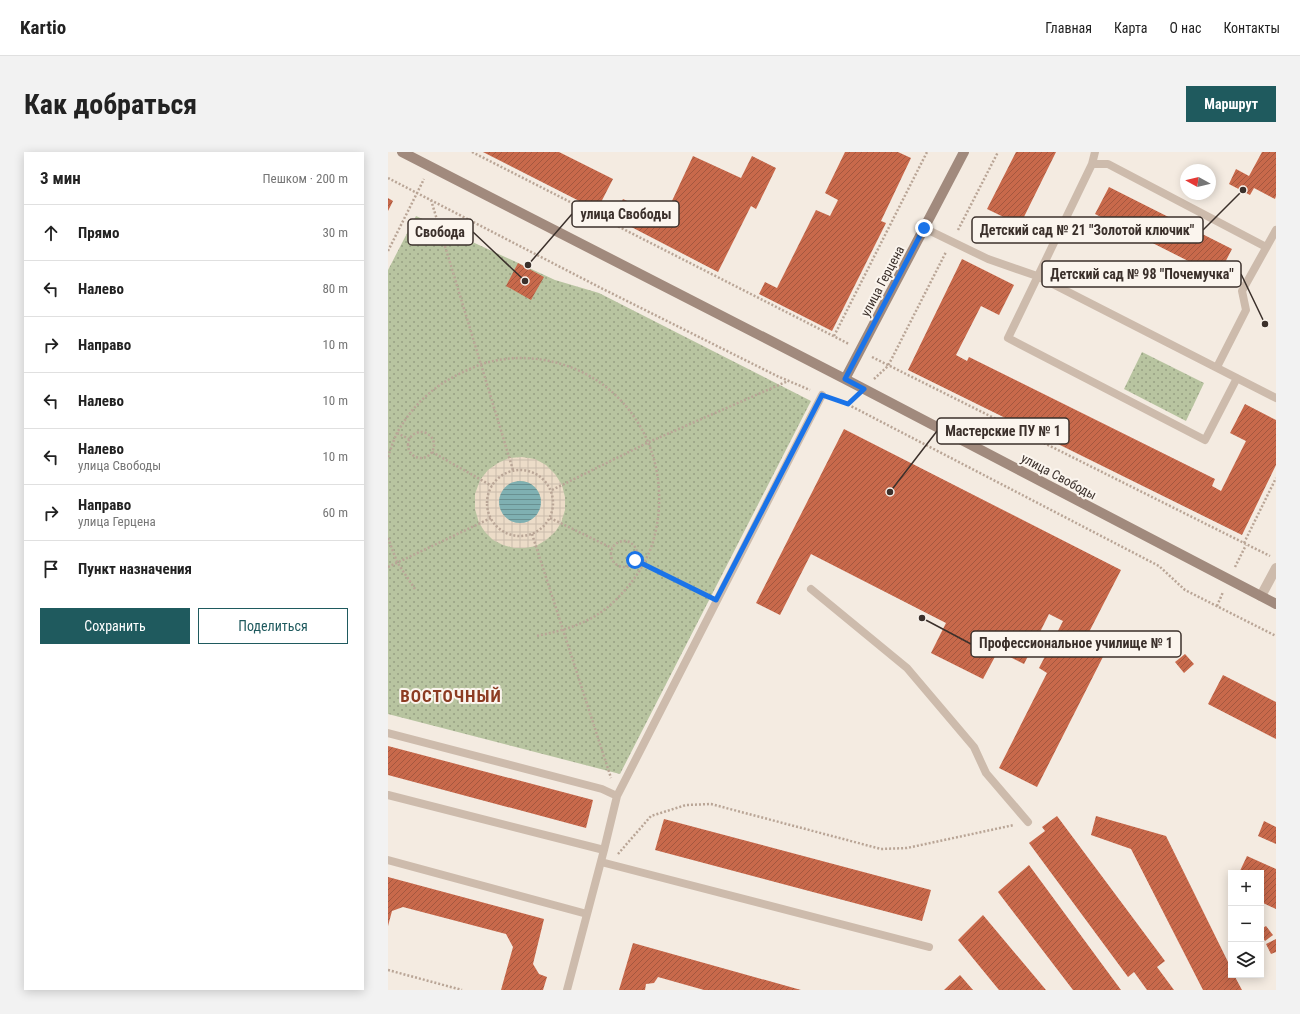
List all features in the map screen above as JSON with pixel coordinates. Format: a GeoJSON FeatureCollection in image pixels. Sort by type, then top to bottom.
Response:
{"type":"FeatureCollection","features":[{"type":"Feature","properties":{"kind":"main road","name":"улица Свободы"},"geometry":{"type":"LineString","coordinates":[[402,152],[845,379],[1276,604]]}},
{"type":"Feature","properties":{"kind":"main road","name":"улица Герцена"},"geometry":{"type":"LineString","coordinates":[[845,379],[964,152]]}},
{"type":"Feature","properties":{"kind":"street"},"geometry":{"type":"LineString","coordinates":[[1261,596],[1276,568]]}},
{"type":"Feature","properties":{"kind":"lane"},"geometry":{"type":"LineString","coordinates":[[1095,152],[1092,164],[1008,338],[1205,440],[1237,378]]}},
{"type":"Feature","properties":{"kind":"lane"},"geometry":{"type":"LineString","coordinates":[[1092,164],[1108,164],[1266,247]]}},
{"type":"Feature","properties":{"kind":"lane"},"geometry":{"type":"LineString","coordinates":[[924,228],[988,259],[1037,276],[1276,398]]}},
{"type":"Feature","properties":{"kind":"lane"},"geometry":{"type":"LineString","coordinates":[[1217,367],[1246,310],[1242,292],[1276,230]]}},
{"type":"Feature","properties":{"kind":"lane"},"geometry":{"type":"LineString","coordinates":[[567,990],[588,914],[605,863],[604,850],[617,796],[822,395]]}},
{"type":"Feature","properties":{"kind":"lane"},"geometry":{"type":"LineString","coordinates":[[811,589],[907,668],[974,747],[986,773],[1028,822]]}},
{"type":"Feature","properties":{"kind":"lane"},"geometry":{"type":"LineString","coordinates":[[388,733],[602,790],[617,796]]}},
{"type":"Feature","properties":{"kind":"lane"},"geometry":{"type":"LineString","coordinates":[[388,795],[604,850]]}},
{"type":"Feature","properties":{"kind":"lane"},"geometry":{"type":"LineString","coordinates":[[388,860],[588,914]]}},
{"type":"Feature","properties":{"kind":"lane"},"geometry":{"type":"LineString","coordinates":[[605,863],[929,947]]}},
{"type":"Feature","properties":{"kind":"path"},"geometry":{"type":"LineString","coordinates":[[834,336],[927,152]]}},
{"type":"Feature","properties":{"kind":"path"},"geometry":{"type":"LineString","coordinates":[[848,404],[888,366],[998,152]]}},
{"type":"Feature","properties":{"kind":"path"},"geometry":{"type":"LineString","coordinates":[[388,178],[770,373],[822,395],[848,404],[1159,566],[1185,590],[1276,636]]}},
{"type":"Feature","properties":{"kind":"path"},"geometry":{"type":"LineString","coordinates":[[388,251],[417,193]]}},
{"type":"Feature","properties":{"kind":"path"},"geometry":{"type":"LineString","coordinates":[[430,200],[513,470]]}},
{"type":"Feature","properties":{"kind":"path"},"geometry":{"type":"LineString","coordinates":[[388,457],[398,433],[410,412],[425,396],[451,376],[481,364],[504,359],[531,358],[555,362],[581,371],[603,384],[625,404],[638,422],[649,442],[658,472],[660,503],[655,535],[644,564],[626,589],[607,608],[585,622],[563,631],[536,636]]}},
{"type":"Feature","properties":{"kind":"path"},"geometry":{"type":"LineString","coordinates":[[552,490],[649,442],[788,381]]}},
{"type":"Feature","properties":{"kind":"path"},"geometry":{"type":"LineString","coordinates":[[423,432],[427,434],[433,440],[434,444],[432,452],[425,457],[416,457],[408,448],[409,439],[415,433],[423,432]]}},
{"type":"Feature","properties":{"kind":"path"},"geometry":{"type":"LineString","coordinates":[[398,433],[409,439]]}},
{"type":"Feature","properties":{"kind":"path"},"geometry":{"type":"LineString","coordinates":[[432,452],[492,486]]}},
{"type":"Feature","properties":{"kind":"path"},"geometry":{"type":"LineString","coordinates":[[525,469],[536,473],[545,480],[552,490],[554,500],[553,511],[550,518],[542,529],[532,534],[522,536],[511,535],[502,531],[491,518],[487,504],[488,492],[494,482],[503,474],[513,470],[525,469]]}},
{"type":"Feature","properties":{"kind":"path"},"geometry":{"type":"LineString","coordinates":[[1229,580],[1276,478]]}},
{"type":"Feature","properties":{"kind":"path"},"geometry":{"type":"LineString","coordinates":[[388,567],[491,518]]}},
{"type":"Feature","properties":{"kind":"path"},"geometry":{"type":"LineString","coordinates":[[550,518],[612,548]]}},
{"type":"Feature","properties":{"kind":"path"},"geometry":{"type":"LineString","coordinates":[[532,534],[617,796]]}},
{"type":"Feature","properties":{"kind":"path"},"geometry":{"type":"LineString","coordinates":[[388,538],[398,562],[415,588]]}},
{"type":"Feature","properties":{"kind":"path"},"geometry":{"type":"LineString","coordinates":[[618,542],[630,542],[637,552],[635,560],[633,563],[625,567],[616,564],[612,557],[612,548],[618,542]]}},
{"type":"Feature","properties":{"kind":"path"},"geometry":{"type":"LineString","coordinates":[[635,560],[716,600]]}},
{"type":"Feature","properties":{"kind":"path"},"geometry":{"type":"LineString","coordinates":[[605,863],[651,816],[686,805],[711,804],[881,849],[907,848],[1028,822]]}},
{"type":"Feature","properties":{"kind":"path"},"geometry":{"type":"LineString","coordinates":[[388,970],[462,990]]}},
{"type":"Feature","properties":{"kind":"green space"},"geometry":{"type":"Polygon","coordinates":[[[416,216],[555,280],[599,293],[811,401],[620,774],[388,714],[388,270],[416,216]]]}},
{"type":"Feature","properties":{"kind":"green space"},"geometry":{"type":"Polygon","coordinates":[[[1142,352],[1204,383],[1186,421],[1124,389],[1142,352]]]}},
{"type":"Feature","properties":{"kind":"shaded area"},"geometry":{"type":"Polygon","coordinates":[[[522,457],[535,459],[546,465],[555,474],[562,485],[565,497],[565,510],[561,523],[555,532],[536,546],[514,548],[503,545],[493,540],[479,523],[475,509],[475,494],[480,480],[488,470],[509,458],[522,457]],[[516,481],[541,500],[535,487],[523,481],[516,481]]]}},
{"type":"Feature","properties":{"kind":"water"},"geometry":{"type":"Polygon","coordinates":[[[516,481],[524,481],[532,484],[538,490],[541,502],[538,514],[532,520],[524,523],[516,523],[508,520],[502,514],[499,506],[499,498],[502,490],[508,484],[516,481]]]}},
{"type":"Feature","properties":{"kind":"building"},"geometry":{"type":"Polygon","coordinates":[[[483,152],[559,152],[613,179],[597,210],[483,152]]]}},
{"type":"Feature","properties":{"kind":"building"},"geometry":{"type":"Polygon","coordinates":[[[845,152],[898,152],[911,158],[881,221],[886,223],[832,331],[759,294],[765,282],[777,288],[816,210],[830,216],[838,200],[825,193],[845,152]]]}},
{"type":"Feature","properties":{"kind":"building"},"geometry":{"type":"Polygon","coordinates":[[[1016,152],[1056,152],[1020,225],[987,209],[1016,152]]]}},
{"type":"Feature","properties":{"kind":"building"},"geometry":{"type":"Polygon","coordinates":[[[1262,152],[1276,152],[1275,199],[1254,188],[1250,195],[1229,184],[1236,169],[1249,176],[1262,152]]]}},
{"type":"Feature","properties":{"kind":"building"},"geometry":{"type":"Polygon","coordinates":[[[693,156],[741,178],[752,156],[776,168],[756,209],[751,206],[718,272],[614,218],[623,199],[664,218],[693,156]]]}},
{"type":"Feature","properties":{"kind":"building"},"geometry":{"type":"Polygon","coordinates":[[[1109,187],[1232,249],[1218,276],[1095,214],[1109,187]]]}},
{"type":"Feature","properties":{"kind":"building"},"geometry":{"type":"Polygon","coordinates":[[[388,198],[393,201],[388,211],[388,198]]]}},
{"type":"Feature","properties":{"kind":"building"},"geometry":{"type":"Polygon","coordinates":[[[962,259],[1014,285],[999,315],[981,306],[956,355],[967,361],[969,357],[1215,479],[1212,486],[1221,491],[1246,441],[1230,433],[1245,404],[1276,420],[1276,465],[1242,535],[908,370],[962,259]]]}},
{"type":"Feature","properties":{"kind":"building"},"geometry":{"type":"Polygon","coordinates":[[[518,263],[544,277],[531,300],[506,286],[518,263]]]}},
{"type":"Feature","properties":{"kind":"building"},"geometry":{"type":"Polygon","coordinates":[[[844,429],[1121,570],[1088,634],[1109,645],[1037,787],[999,768],[1047,673],[1039,668],[1063,621],[1049,614],[1024,664],[998,651],[983,679],[931,653],[946,623],[811,554],[780,615],[756,603],[844,429]]]}},
{"type":"Feature","properties":{"kind":"building"},"geometry":{"type":"Polygon","coordinates":[[[1185,654],[1194,664],[1184,673],[1175,662],[1185,654]]]}},
{"type":"Feature","properties":{"kind":"building"},"geometry":{"type":"Polygon","coordinates":[[[1223,675],[1276,702],[1276,739],[1208,704],[1223,675]]]}},
{"type":"Feature","properties":{"kind":"building"},"geometry":{"type":"Polygon","coordinates":[[[388,746],[593,800],[586,828],[388,775],[388,746]]]}},
{"type":"Feature","properties":{"kind":"building"},"geometry":{"type":"Polygon","coordinates":[[[1057,816],[1165,961],[1157,967],[1174,990],[1147,990],[1134,972],[1128,977],[1029,843],[1045,831],[1042,827],[1057,816]]]}},
{"type":"Feature","properties":{"kind":"building"},"geometry":{"type":"Polygon","coordinates":[[[1096,816],[1166,836],[1228,962],[1228,978],[1236,978],[1242,990],[1203,990],[1131,849],[1091,835],[1096,816]]]}},
{"type":"Feature","properties":{"kind":"building"},"geometry":{"type":"Polygon","coordinates":[[[664,819],[931,890],[922,921],[655,850],[664,819]]]}},
{"type":"Feature","properties":{"kind":"building"},"geometry":{"type":"Polygon","coordinates":[[[1264,821],[1276,827],[1276,844],[1258,836],[1264,821]]]}},
{"type":"Feature","properties":{"kind":"building"},"geometry":{"type":"Polygon","coordinates":[[[1247,856],[1276,869],[1276,909],[1264,903],[1264,870],[1240,870],[1247,856]]]}},
{"type":"Feature","properties":{"kind":"building"},"geometry":{"type":"Polygon","coordinates":[[[1029,865],[1121,990],[1073,990],[998,892],[1029,865]]]}},
{"type":"Feature","properties":{"kind":"building"},"geometry":{"type":"Polygon","coordinates":[[[388,877],[544,919],[533,964],[539,974],[547,977],[543,990],[501,990],[513,947],[506,934],[403,907],[392,911],[388,926],[388,877]]]}},
{"type":"Feature","properties":{"kind":"building"},"geometry":{"type":"Polygon","coordinates":[[[983,915],[1046,990],[999,990],[958,940],[983,915]]]}},
{"type":"Feature","properties":{"kind":"building"},"geometry":{"type":"Polygon","coordinates":[[[1266,926],[1273,935],[1265,941],[1264,940],[1264,927],[1266,926]]]}},
{"type":"Feature","properties":{"kind":"building"},"geometry":{"type":"Polygon","coordinates":[[[1276,939],[1276,952],[1271,954],[1266,944],[1276,939]]]}},
{"type":"Feature","properties":{"kind":"building"},"geometry":{"type":"Polygon","coordinates":[[[633,943],[801,990],[704,990],[658,977],[654,983],[646,984],[645,990],[619,990],[633,943]]]}},
{"type":"Feature","properties":{"kind":"building"},"geometry":{"type":"Polygon","coordinates":[[[960,975],[973,990],[944,990],[960,975]]]}},
{"type":"Feature","properties":{"kind":"place","name":"Детский сад № 21 \"Золотой ключик\""},"geometry":{"type":"Point","coordinates":[1243,190]}},
{"type":"Feature","properties":{"kind":"place","name":"улица Свободы"},"geometry":{"type":"Point","coordinates":[528,265]}},
{"type":"Feature","properties":{"kind":"place","name":"Свобода"},"geometry":{"type":"Point","coordinates":[525,281]}},
{"type":"Feature","properties":{"kind":"place","name":"Детский сад № 98 \"Почемучка\""},"geometry":{"type":"Point","coordinates":[1265,324]}},
{"type":"Feature","properties":{"kind":"place","name":"Мастерские ПУ № 1"},"geometry":{"type":"Point","coordinates":[890,492]}},
{"type":"Feature","properties":{"kind":"place","name":"Профессиональное училище № 1"},"geometry":{"type":"Point","coordinates":[922,618]}},
{"type":"Feature","properties":{"kind":"district","name":"ВОСТОЧНЫЙ"},"geometry":{"type":"Point","coordinates":[451,696]}},
{"type":"Feature","properties":{"kind":"route"},"geometry":{"type":"LineString","coordinates":[[635,560],[716,600],[822,395],[848,404],[864,389],[845,379],[924,228]]}}]}
